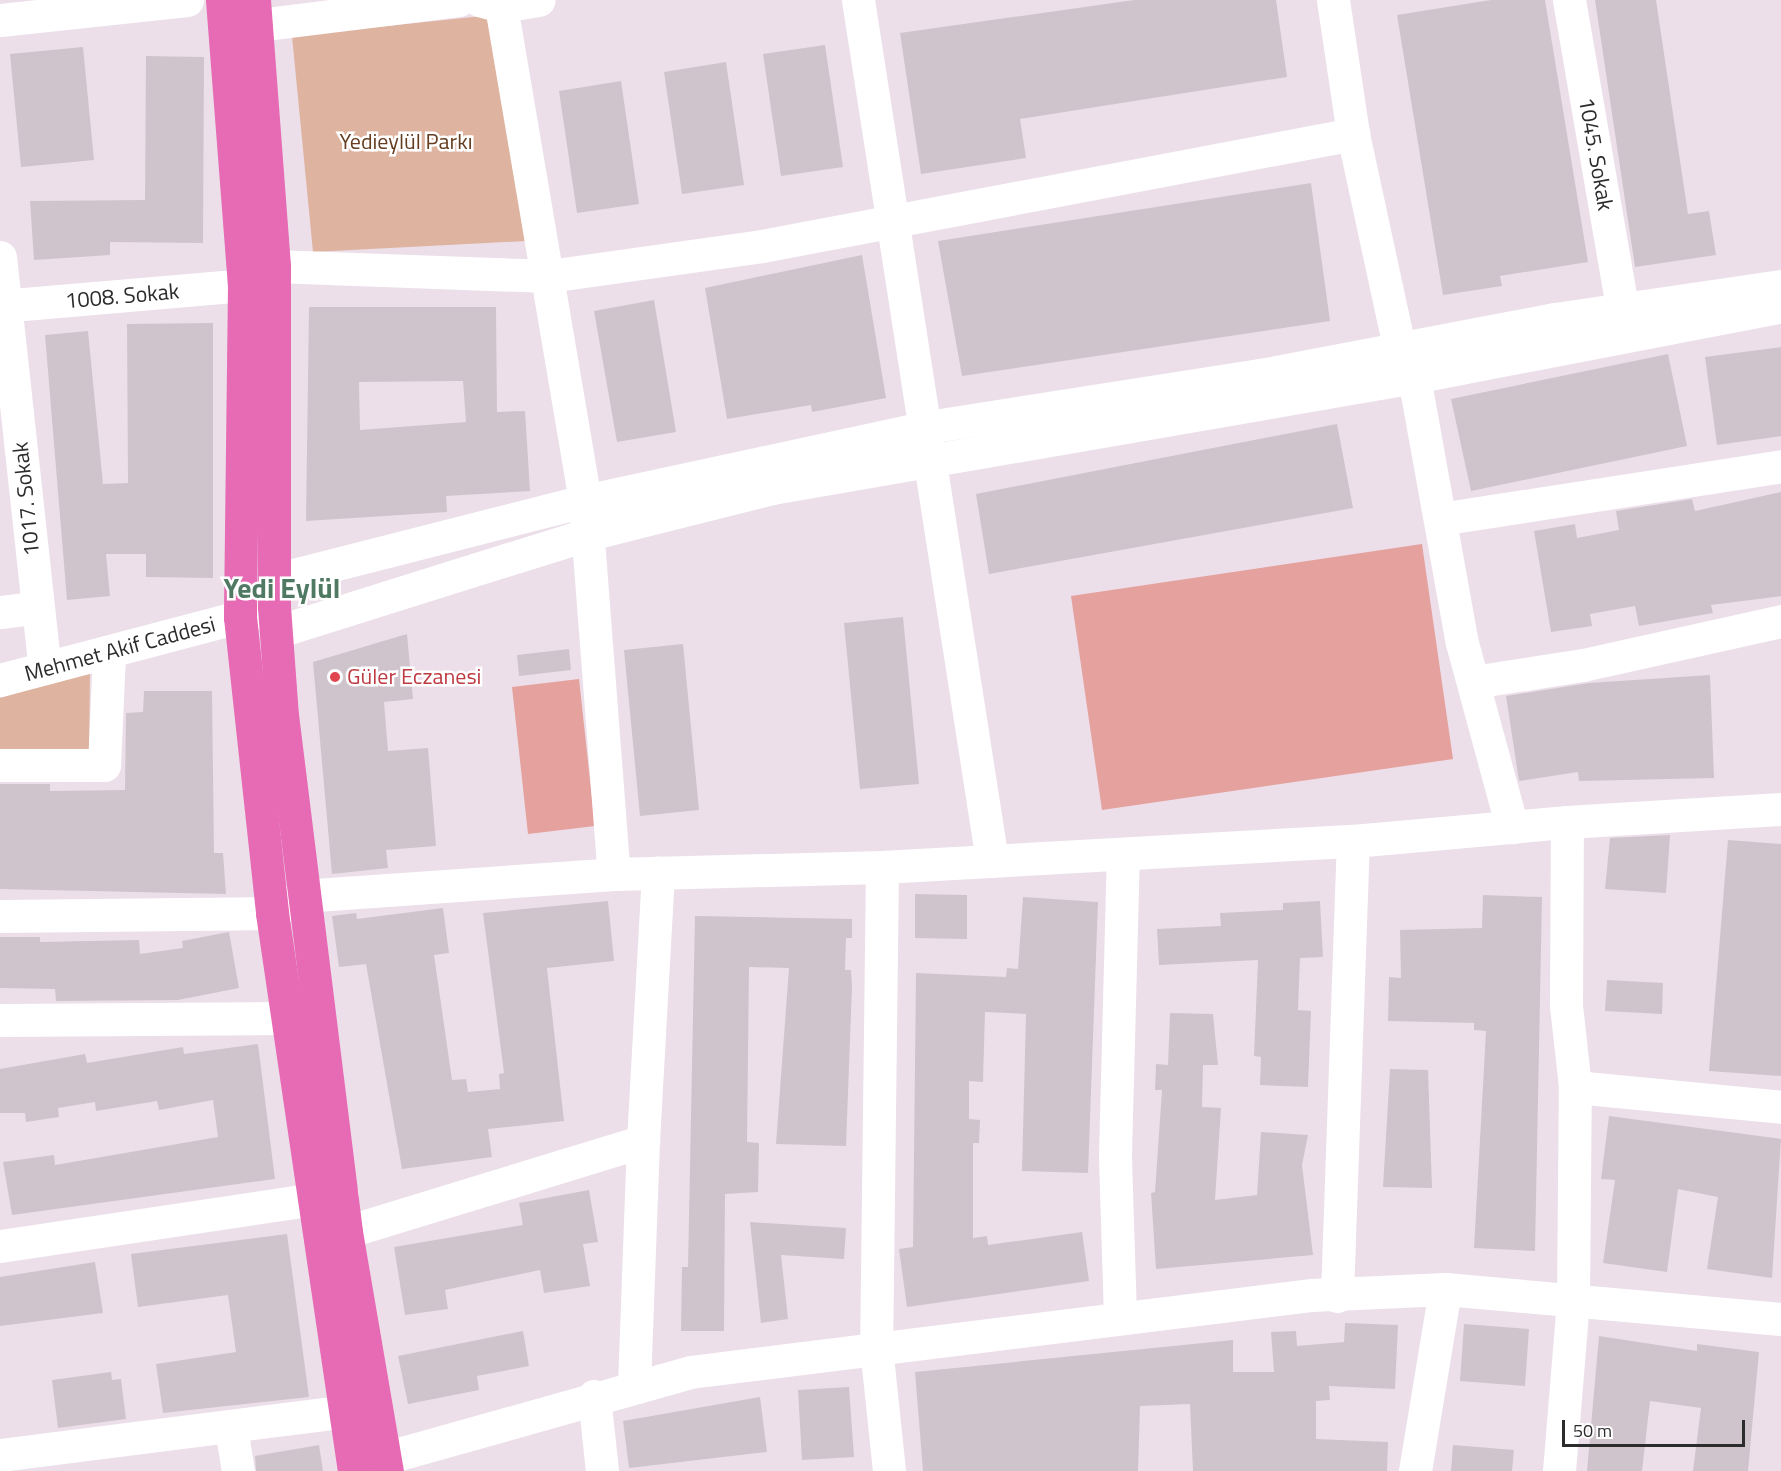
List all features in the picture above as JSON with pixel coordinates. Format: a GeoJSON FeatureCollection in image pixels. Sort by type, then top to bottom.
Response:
{"type":"FeatureCollection","features":[{"type":"Feature","properties":{"kind":"main road"},"geometry":{"type":"LineString","coordinates":[[222,0],[244,285],[240,617],[272,913],[287,1018],[328,1197],[346,1232],[360,1409],[354,1471]]}},
{"type":"Feature","properties":{"kind":"main road"},"geometry":{"type":"LineString","coordinates":[[256,12],[274,266],[275,606],[328,1197],[360,1409],[386,1465]]}},
{"type":"Feature","properties":{"kind":"street"},"geometry":{"type":"LineString","coordinates":[[0,20],[187,0]]}},
{"type":"Feature","properties":{"kind":"street"},"geometry":{"type":"LineString","coordinates":[[256,12],[458,0]]}},
{"type":"Feature","properties":{"kind":"street"},"geometry":{"type":"LineString","coordinates":[[539,0],[493,2],[549,276],[585,501],[614,874]]}},
{"type":"Feature","properties":{"kind":"street"},"geometry":{"type":"LineString","coordinates":[[858,0],[892,222],[928,427],[992,861]]}},
{"type":"Feature","properties":{"kind":"street"},"geometry":{"type":"LineString","coordinates":[[1332,0],[1353,134],[1399,347],[1414,376],[1473,682],[1512,826]]}},
{"type":"Feature","properties":{"kind":"street","name":"1045. Sokak"},"geometry":{"type":"LineString","coordinates":[[1569,0],[1622,308]]}},
{"type":"Feature","properties":{"kind":"street"},"geometry":{"type":"LineString","coordinates":[[274,266],[549,276],[892,222],[1353,134]]}},
{"type":"Feature","properties":{"kind":"street","name":"1017. Sokak"},"geometry":{"type":"LineString","coordinates":[[0,257],[2,306],[45,668]]}},
{"type":"Feature","properties":{"kind":"street","name":"1008. Sokak"},"geometry":{"type":"LineString","coordinates":[[2,306],[244,285]]}},
{"type":"Feature","properties":{"kind":"street"},"geometry":{"type":"LineString","coordinates":[[275,606],[585,501],[928,427],[1261,375],[1399,347],[1622,308],[1781,286]]}},
{"type":"Feature","properties":{"kind":"street"},"geometry":{"type":"LineString","coordinates":[[275,606],[589,534],[772,489],[1414,376],[1781,306]]}},
{"type":"Feature","properties":{"kind":"street"},"geometry":{"type":"LineString","coordinates":[[1440,519],[1781,466]]}},
{"type":"Feature","properties":{"kind":"street","name":"Mehmet Akif Caddesi"},"geometry":{"type":"LineString","coordinates":[[0,681],[275,606]]}},
{"type":"Feature","properties":{"kind":"street"},"geometry":{"type":"LineString","coordinates":[[0,612],[38,607]]}},
{"type":"Feature","properties":{"kind":"street"},"geometry":{"type":"LineString","coordinates":[[1473,682],[1583,665],[1781,621]]}},
{"type":"Feature","properties":{"kind":"street"},"geometry":{"type":"LineString","coordinates":[[0,765],[104,765],[109,653]]}},
{"type":"Feature","properties":{"kind":"street"},"geometry":{"type":"LineString","coordinates":[[0,916],[272,913],[301,896],[614,874],[882,867],[1123,854],[1353,841],[1512,826],[1781,809]]}},
{"type":"Feature","properties":{"kind":"street"},"geometry":{"type":"LineString","coordinates":[[1559,1471],[1573,1300],[1575,1087],[1566,1005],[1567,822]]}},
{"type":"Feature","properties":{"kind":"street"},"geometry":{"type":"LineString","coordinates":[[1337,1296],[1353,841]]}},
{"type":"Feature","properties":{"kind":"street"},"geometry":{"type":"LineString","coordinates":[[1120,1317],[1115,1155],[1123,854]]}},
{"type":"Feature","properties":{"kind":"street"},"geometry":{"type":"LineString","coordinates":[[882,867],[876,1347],[889,1471]]}},
{"type":"Feature","properties":{"kind":"street"},"geometry":{"type":"LineString","coordinates":[[634,1386],[643,1141],[658,872]]}},
{"type":"Feature","properties":{"kind":"street"},"geometry":{"type":"LineString","coordinates":[[0,1020],[287,1018]]}},
{"type":"Feature","properties":{"kind":"street"},"geometry":{"type":"LineString","coordinates":[[1575,1087],[1781,1107]]}},
{"type":"Feature","properties":{"kind":"street"},"geometry":{"type":"LineString","coordinates":[[346,1232],[643,1141]]}},
{"type":"Feature","properties":{"kind":"street"},"geometry":{"type":"LineString","coordinates":[[0,1246],[328,1197]]}},
{"type":"Feature","properties":{"kind":"street"},"geometry":{"type":"LineString","coordinates":[[1415,1471],[1445,1289]]}},
{"type":"Feature","properties":{"kind":"street"},"geometry":{"type":"LineString","coordinates":[[386,1465],[594,1396],[690,1372],[1120,1317],[1337,1296],[1445,1289],[1781,1319]]}},
{"type":"Feature","properties":{"kind":"street"},"geometry":{"type":"LineString","coordinates":[[594,1396],[602,1471]]}},
{"type":"Feature","properties":{"kind":"street"},"geometry":{"type":"LineString","coordinates":[[0,1455],[231,1428],[360,1409]]}},
{"type":"Feature","properties":{"kind":"street"},"geometry":{"type":"LineString","coordinates":[[231,1428],[238,1471]]}},
{"type":"Feature","properties":{"kind":"green space","name":"Yedieylül Parkı"},"geometry":{"type":"Polygon","coordinates":[[[492,15],[526,241],[313,252],[292,36],[492,15]]]}},
{"type":"Feature","properties":{"kind":"green space"},"geometry":{"type":"Polygon","coordinates":[[[90,671],[89,756],[0,750],[0,698],[90,671]]]}},
{"type":"Feature","properties":{"kind":"shaded area"},"geometry":{"type":"Polygon","coordinates":[[[1422,544],[1453,759],[1102,810],[1071,596],[1422,544]]]}},
{"type":"Feature","properties":{"kind":"shaded area"},"geometry":{"type":"Polygon","coordinates":[[[579,679],[595,826],[528,834],[512,687],[579,679]]]}},
{"type":"Feature","properties":{"kind":"building"},"geometry":{"type":"Polygon","coordinates":[[[1134,0],[1276,0],[1287,77],[1020,119],[1026,158],[921,174],[900,33],[1134,0]]]}},
{"type":"Feature","properties":{"kind":"building"},"geometry":{"type":"Polygon","coordinates":[[[1491,0],[1545,0],[1588,262],[1500,276],[1502,286],[1443,295],[1397,15],[1491,0]]]}},
{"type":"Feature","properties":{"kind":"building"},"geometry":{"type":"Polygon","coordinates":[[[1595,0],[1656,0],[1688,214],[1709,211],[1716,255],[1635,267],[1595,0]]]}},
{"type":"Feature","properties":{"kind":"building"},"geometry":{"type":"Polygon","coordinates":[[[825,45],[843,167],[781,176],[763,54],[825,45]]]}},
{"type":"Feature","properties":{"kind":"building"},"geometry":{"type":"Polygon","coordinates":[[[83,47],[94,160],[21,167],[10,54],[83,47]]]}},
{"type":"Feature","properties":{"kind":"building"},"geometry":{"type":"Polygon","coordinates":[[[146,56],[204,57],[203,243],[110,242],[110,255],[34,260],[30,201],[145,200],[146,56]]]}},
{"type":"Feature","properties":{"kind":"building"},"geometry":{"type":"Polygon","coordinates":[[[726,62],[744,185],[682,194],[664,72],[726,62]]]}},
{"type":"Feature","properties":{"kind":"building"},"geometry":{"type":"Polygon","coordinates":[[[621,81],[639,204],[577,213],[559,91],[621,81]]]}},
{"type":"Feature","properties":{"kind":"building"},"geometry":{"type":"Polygon","coordinates":[[[1311,183],[1330,321],[962,376],[938,241],[1311,183]]]}},
{"type":"Feature","properties":{"kind":"building"},"geometry":{"type":"Polygon","coordinates":[[[862,255],[886,398],[812,412],[811,405],[727,419],[705,288],[862,255]]]}},
{"type":"Feature","properties":{"kind":"building"},"geometry":{"type":"Polygon","coordinates":[[[654,300],[676,432],[617,442],[594,311],[654,300]]]}},
{"type":"Feature","properties":{"kind":"building"},"geometry":{"type":"Polygon","coordinates":[[[309,307],[496,307],[497,412],[525,411],[530,491],[446,496],[447,512],[306,521],[309,307]],[[463,381],[359,382],[360,430],[466,422],[463,381]]]}},
{"type":"Feature","properties":{"kind":"building"},"geometry":{"type":"Polygon","coordinates":[[[213,323],[213,578],[146,577],[146,554],[106,554],[110,596],[67,600],[45,335],[88,331],[103,484],[128,483],[127,324],[213,323]]]}},
{"type":"Feature","properties":{"kind":"building"},"geometry":{"type":"Polygon","coordinates":[[[1781,347],[1781,436],[1717,445],[1705,357],[1781,347]]]}},
{"type":"Feature","properties":{"kind":"building"},"geometry":{"type":"Polygon","coordinates":[[[1668,354],[1687,446],[1471,491],[1451,399],[1668,354]]]}},
{"type":"Feature","properties":{"kind":"building"},"geometry":{"type":"Polygon","coordinates":[[[1337,424],[1353,508],[989,574],[976,494],[1337,424]]]}},
{"type":"Feature","properties":{"kind":"building"},"geometry":{"type":"Polygon","coordinates":[[[1781,492],[1781,596],[1711,605],[1713,613],[1639,626],[1635,606],[1590,614],[1592,626],[1551,632],[1534,531],[1575,524],[1577,538],[1619,530],[1616,511],[1692,499],[1695,511],[1781,492]]]}},
{"type":"Feature","properties":{"kind":"building"},"geometry":{"type":"Polygon","coordinates":[[[903,617],[919,784],[860,789],[844,623],[903,617]]]}},
{"type":"Feature","properties":{"kind":"building"},"geometry":{"type":"Polygon","coordinates":[[[407,634],[413,699],[384,702],[388,751],[428,748],[436,846],[386,850],[388,868],[332,874],[313,662],[407,634]]]}},
{"type":"Feature","properties":{"kind":"building"},"geometry":{"type":"Polygon","coordinates":[[[683,644],[699,810],[640,816],[624,650],[683,644]]]}},
{"type":"Feature","properties":{"kind":"building"},"geometry":{"type":"Polygon","coordinates":[[[569,649],[571,670],[519,676],[517,655],[569,649]]]}},
{"type":"Feature","properties":{"kind":"building"},"geometry":{"type":"Polygon","coordinates":[[[1710,675],[1714,778],[1579,781],[1578,772],[1519,781],[1506,696],[1589,683],[1710,675]]]}},
{"type":"Feature","properties":{"kind":"building"},"geometry":{"type":"Polygon","coordinates":[[[144,691],[212,691],[214,853],[223,853],[226,894],[0,889],[0,784],[50,784],[50,791],[125,790],[126,713],[143,712],[144,691]]]}},
{"type":"Feature","properties":{"kind":"building"},"geometry":{"type":"Polygon","coordinates":[[[1670,835],[1666,893],[1605,889],[1610,838],[1670,835]]]}},
{"type":"Feature","properties":{"kind":"building"},"geometry":{"type":"Polygon","coordinates":[[[1728,840],[1781,844],[1781,1076],[1709,1071],[1728,840]]]}},
{"type":"Feature","properties":{"kind":"building"},"geometry":{"type":"Polygon","coordinates":[[[915,894],[967,895],[967,939],[915,938],[915,894]]]}},
{"type":"Feature","properties":{"kind":"building"},"geometry":{"type":"Polygon","coordinates":[[[1483,895],[1542,897],[1535,1251],[1474,1248],[1486,1031],[1474,1030],[1474,1023],[1388,1021],[1389,977],[1401,978],[1400,930],[1482,928],[1483,895]]]}},
{"type":"Feature","properties":{"kind":"building"},"geometry":{"type":"Polygon","coordinates":[[[1023,897],[1098,902],[1088,1173],[1022,1171],[1026,1014],[985,1012],[983,1082],[969,1081],[969,1119],[980,1120],[979,1143],[973,1143],[973,1238],[987,1236],[988,1245],[1082,1232],[1089,1281],[907,1307],[899,1249],[913,1247],[916,973],[1006,977],[1007,968],[1018,969],[1023,897]]]}},
{"type":"Feature","properties":{"kind":"building"},"geometry":{"type":"Polygon","coordinates":[[[608,901],[614,961],[547,968],[564,1121],[488,1129],[492,1157],[402,1169],[366,964],[339,967],[332,916],[356,913],[357,919],[443,908],[449,953],[434,955],[452,1080],[466,1079],[468,1092],[500,1089],[499,1074],[504,1073],[483,913],[608,901]]]}},
{"type":"Feature","properties":{"kind":"building"},"geometry":{"type":"Polygon","coordinates":[[[1320,901],[1323,957],[1300,958],[1298,1010],[1311,1011],[1308,1087],[1260,1085],[1261,1057],[1254,1056],[1258,960],[1159,965],[1157,929],[1221,926],[1220,913],[1283,910],[1283,903],[1320,901]]]}},
{"type":"Feature","properties":{"kind":"building"},"geometry":{"type":"Polygon","coordinates":[[[695,916],[852,919],[852,938],[846,938],[845,970],[851,970],[852,987],[846,1146],[776,1144],[789,968],[749,967],[747,1142],[759,1143],[758,1192],[725,1194],[724,1331],[681,1331],[682,1267],[688,1267],[695,916]]]}},
{"type":"Feature","properties":{"kind":"building"},"geometry":{"type":"Polygon","coordinates":[[[229,932],[239,988],[178,1000],[56,1001],[55,989],[0,988],[0,937],[40,937],[40,942],[139,940],[140,954],[183,948],[182,941],[229,932]]]}},
{"type":"Feature","properties":{"kind":"building"},"geometry":{"type":"Polygon","coordinates":[[[1607,980],[1663,983],[1662,1014],[1605,1011],[1607,980]]]}},
{"type":"Feature","properties":{"kind":"building"},"geometry":{"type":"Polygon","coordinates":[[[1170,1013],[1213,1014],[1218,1065],[1203,1065],[1202,1107],[1221,1108],[1215,1200],[1257,1195],[1261,1132],[1308,1135],[1302,1165],[1313,1255],[1156,1269],[1151,1193],[1155,1192],[1162,1090],[1155,1090],[1156,1064],[1168,1065],[1170,1013]]]}},
{"type":"Feature","properties":{"kind":"building"},"geometry":{"type":"Polygon","coordinates":[[[258,1044],[275,1179],[12,1215],[3,1162],[54,1155],[55,1165],[218,1137],[213,1100],[159,1110],[157,1101],[96,1111],[95,1102],[58,1108],[59,1117],[26,1122],[25,1113],[0,1113],[0,1069],[85,1054],[87,1063],[183,1047],[184,1054],[258,1044]]]}},
{"type":"Feature","properties":{"kind":"building"},"geometry":{"type":"Polygon","coordinates":[[[1390,1069],[1428,1070],[1432,1188],[1383,1187],[1390,1069]]]}},
{"type":"Feature","properties":{"kind":"building"},"geometry":{"type":"Polygon","coordinates":[[[1609,1116],[1781,1139],[1772,1278],[1707,1269],[1718,1197],[1678,1189],[1667,1272],[1603,1263],[1615,1180],[1601,1179],[1609,1116]]]}},
{"type":"Feature","properties":{"kind":"building"},"geometry":{"type":"Polygon","coordinates":[[[589,1190],[598,1242],[583,1244],[590,1286],[544,1293],[540,1270],[445,1290],[448,1309],[405,1315],[394,1247],[523,1225],[519,1203],[589,1190]]]}},
{"type":"Feature","properties":{"kind":"building"},"geometry":{"type":"Polygon","coordinates":[[[750,1222],[846,1228],[844,1259],[781,1255],[788,1319],[761,1323],[750,1222]]]}},
{"type":"Feature","properties":{"kind":"building"},"geometry":{"type":"Polygon","coordinates":[[[287,1234],[309,1397],[163,1413],[156,1364],[236,1352],[228,1295],[138,1307],[131,1254],[287,1234]]]}},
{"type":"Feature","properties":{"kind":"building"},"geometry":{"type":"Polygon","coordinates":[[[95,1262],[103,1313],[0,1326],[0,1277],[95,1262]]]}},
{"type":"Feature","properties":{"kind":"building"},"geometry":{"type":"Polygon","coordinates":[[[1345,1323],[1398,1325],[1395,1389],[1329,1386],[1330,1400],[1316,1401],[1316,1439],[1388,1442],[1387,1471],[1193,1471],[1190,1404],[1140,1406],[1138,1471],[923,1471],[915,1372],[1233,1340],[1233,1372],[1274,1372],[1271,1332],[1296,1331],[1297,1346],[1344,1342],[1345,1323]]]}},
{"type":"Feature","properties":{"kind":"building"},"geometry":{"type":"Polygon","coordinates":[[[1464,1324],[1529,1329],[1525,1386],[1460,1381],[1464,1324]]]}},
{"type":"Feature","properties":{"kind":"building"},"geometry":{"type":"Polygon","coordinates":[[[523,1331],[529,1366],[477,1376],[479,1390],[408,1404],[398,1356],[523,1331]]]}},
{"type":"Feature","properties":{"kind":"building"},"geometry":{"type":"Polygon","coordinates":[[[1599,1336],[1697,1351],[1697,1344],[1759,1352],[1748,1471],[1693,1471],[1701,1408],[1650,1401],[1642,1471],[1587,1471],[1599,1336]]]}},
{"type":"Feature","properties":{"kind":"building"},"geometry":{"type":"Polygon","coordinates":[[[111,1372],[112,1380],[121,1379],[126,1419],[58,1428],[52,1380],[111,1372]]]}},
{"type":"Feature","properties":{"kind":"building"},"geometry":{"type":"Polygon","coordinates":[[[849,1387],[854,1457],[802,1460],[798,1390],[849,1387]]]}},
{"type":"Feature","properties":{"kind":"building"},"geometry":{"type":"Polygon","coordinates":[[[760,1397],[767,1452],[629,1468],[623,1421],[760,1397]]]}},
{"type":"Feature","properties":{"kind":"building"},"geometry":{"type":"Polygon","coordinates":[[[319,1445],[323,1471],[256,1471],[255,1456],[319,1445]]]}},
{"type":"Feature","properties":{"kind":"building"},"geometry":{"type":"Polygon","coordinates":[[[1453,1445],[1514,1450],[1512,1471],[1451,1471],[1453,1445]]]}},
{"type":"Feature","properties":{"kind":"place","name":"Güler Eczanesi"},"geometry":{"type":"Point","coordinates":[335,677]}},
{"type":"Feature","properties":{"kind":"district","name":"Yedi Eylül"},"geometry":{"type":"Point","coordinates":[282,588]}}]}
